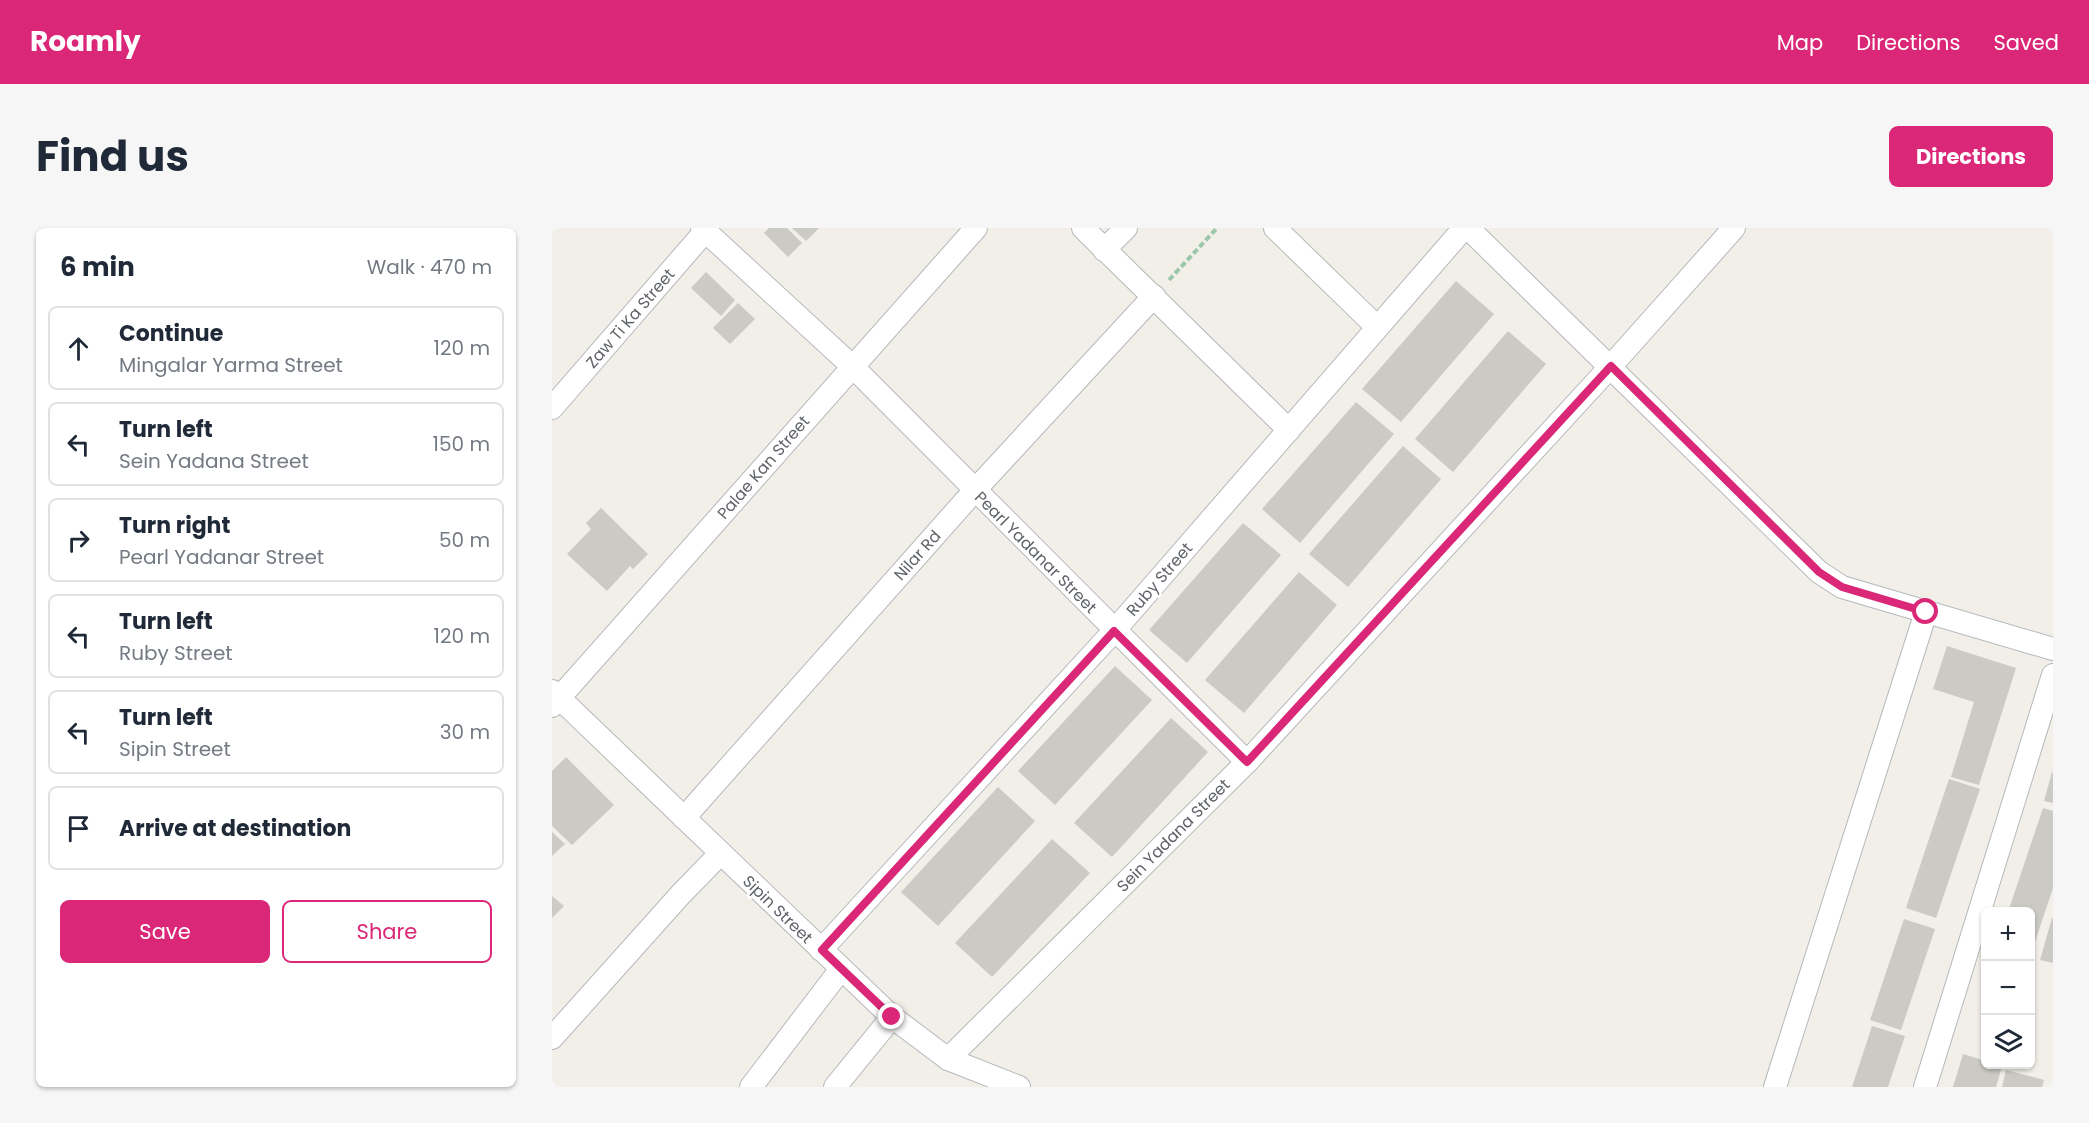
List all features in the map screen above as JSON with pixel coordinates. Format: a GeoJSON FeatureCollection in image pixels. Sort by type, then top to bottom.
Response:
{"type":"FeatureCollection","features":[{"type":"Feature","properties":{"kind":"street","name":"Palae Kan Street"},"geometry":{"type":"LineString","coordinates":[[554,698],[976,228]]}},
{"type":"Feature","properties":{"kind":"street"},"geometry":{"type":"LineString","coordinates":[[1083,228],[1289,430]]}},
{"type":"Feature","properties":{"kind":"street"},"geometry":{"type":"LineString","coordinates":[[1104,250],[1126,228]]}},
{"type":"Feature","properties":{"kind":"street"},"geometry":{"type":"LineString","coordinates":[[1275,228],[1377,327]]}},
{"type":"Feature","properties":{"kind":"street"},"geometry":{"type":"LineString","coordinates":[[1466,228],[1611,366],[1819,572],[1842,587],[2053,649]]}},
{"type":"Feature","properties":{"kind":"street","name":"Ruby Street"},"geometry":{"type":"LineString","coordinates":[[822,950],[1114,631],[1377,327],[1466,228]]}},
{"type":"Feature","properties":{"kind":"street","name":"Sein Yadana Street"},"geometry":{"type":"LineString","coordinates":[[948,1059],[1247,762],[1611,366],[1734,228]]}},
{"type":"Feature","properties":{"kind":"street","name":"Pearl Yadanar Street"},"geometry":{"type":"LineString","coordinates":[[705,229],[852,366],[1247,762]]}},
{"type":"Feature","properties":{"kind":"street","name":"Zaw Ti Ka Street"},"geometry":{"type":"LineString","coordinates":[[552,408],[705,229]]}},
{"type":"Feature","properties":{"kind":"street","name":"Nilar Rd"},"geometry":{"type":"LineString","coordinates":[[684,818],[975,490],[1154,296]]}},
{"type":"Feature","properties":{"kind":"street"},"geometry":{"type":"LineString","coordinates":[[1774,1087],[1926,612]]}},
{"type":"Feature","properties":{"kind":"street"},"geometry":{"type":"LineString","coordinates":[[1925,1087],[2053,675]]}},
{"type":"Feature","properties":{"kind":"street","name":"Sipin Street"},"geometry":{"type":"LineString","coordinates":[[554,698],[684,818],[892,1017],[948,1059],[1019,1087]]}},
{"type":"Feature","properties":{"kind":"street"},"geometry":{"type":"LineString","coordinates":[[552,1038],[681,894],[721,854]]}},
{"type":"Feature","properties":{"kind":"street"},"geometry":{"type":"LineString","coordinates":[[751,1087],[841,969]]}},
{"type":"Feature","properties":{"kind":"street"},"geometry":{"type":"LineString","coordinates":[[835,1087],[892,1017]]}},
{"type":"Feature","properties":{"kind":"path"},"geometry":{"type":"LineString","coordinates":[[1154,296],[1217,228]]}},
{"type":"Feature","properties":{"kind":"building"},"geometry":{"type":"Polygon","coordinates":[[[769,228],[787,228],[802,243],[788,257],[764,233],[769,228]]]}},
{"type":"Feature","properties":{"kind":"building"},"geometry":{"type":"Polygon","coordinates":[[[792,228],[819,228],[806,241],[792,228]]]}},
{"type":"Feature","properties":{"kind":"building"},"geometry":{"type":"Polygon","coordinates":[[[706,272],[735,300],[721,316],[691,288],[706,272]]]}},
{"type":"Feature","properties":{"kind":"building"},"geometry":{"type":"Polygon","coordinates":[[[1456,281],[1494,314],[1401,422],[1362,389],[1456,281]]]}},
{"type":"Feature","properties":{"kind":"building"},"geometry":{"type":"Polygon","coordinates":[[[738,303],[755,319],[730,344],[713,328],[738,303]]]}},
{"type":"Feature","properties":{"kind":"building"},"geometry":{"type":"Polygon","coordinates":[[[1508,331],[1546,364],[1453,472],[1415,439],[1508,331]]]}},
{"type":"Feature","properties":{"kind":"building"},"geometry":{"type":"Polygon","coordinates":[[[1356,402],[1394,434],[1300,543],[1262,509],[1356,402]]]}},
{"type":"Feature","properties":{"kind":"building"},"geometry":{"type":"Polygon","coordinates":[[[1403,446],[1441,479],[1348,587],[1309,554],[1403,446]]]}},
{"type":"Feature","properties":{"kind":"building"},"geometry":{"type":"Polygon","coordinates":[[[601,508],[648,554],[633,569],[630,566],[607,591],[567,554],[591,529],[586,523],[601,508]]]}},
{"type":"Feature","properties":{"kind":"building"},"geometry":{"type":"Polygon","coordinates":[[[1243,523],[1281,555],[1187,663],[1149,630],[1243,523]]]}},
{"type":"Feature","properties":{"kind":"building"},"geometry":{"type":"Polygon","coordinates":[[[1299,572],[1337,605],[1244,713],[1205,680],[1299,572]]]}},
{"type":"Feature","properties":{"kind":"building"},"geometry":{"type":"Polygon","coordinates":[[[1947,646],[2016,668],[1979,785],[1951,777],[1974,702],[1933,689],[1947,646]]]}},
{"type":"Feature","properties":{"kind":"building"},"geometry":{"type":"Polygon","coordinates":[[[1115,666],[1152,700],[1055,805],[1018,771],[1115,666]]]}},
{"type":"Feature","properties":{"kind":"building"},"geometry":{"type":"Polygon","coordinates":[[[1171,718],[1208,752],[1112,857],[1074,823],[1171,718]]]}},
{"type":"Feature","properties":{"kind":"building"},"geometry":{"type":"Polygon","coordinates":[[[566,757],[614,805],[572,845],[552,826],[552,771],[566,757]]]}},
{"type":"Feature","properties":{"kind":"building"},"geometry":{"type":"Polygon","coordinates":[[[2053,772],[2053,803],[2044,801],[2053,772]]]}},
{"type":"Feature","properties":{"kind":"building"},"geometry":{"type":"Polygon","coordinates":[[[1949,779],[1980,789],[1936,918],[1906,908],[1949,779]]]}},
{"type":"Feature","properties":{"kind":"building"},"geometry":{"type":"Polygon","coordinates":[[[998,787],[1035,821],[938,926],[901,892],[998,787]]]}},
{"type":"Feature","properties":{"kind":"building"},"geometry":{"type":"Polygon","coordinates":[[[2043,808],[2053,811],[2053,888],[2035,942],[2035,907],[2010,907],[2043,808]]]}},
{"type":"Feature","properties":{"kind":"building"},"geometry":{"type":"Polygon","coordinates":[[[552,832],[565,844],[552,856],[552,832]]]}},
{"type":"Feature","properties":{"kind":"building"},"geometry":{"type":"Polygon","coordinates":[[[1052,839],[1090,873],[992,977],[955,943],[1052,839]]]}},
{"type":"Feature","properties":{"kind":"building"},"geometry":{"type":"Polygon","coordinates":[[[552,896],[564,906],[552,918],[552,896]]]}},
{"type":"Feature","properties":{"kind":"building"},"geometry":{"type":"Polygon","coordinates":[[[2053,918],[2053,963],[2040,960],[2053,918]]]}},
{"type":"Feature","properties":{"kind":"building"},"geometry":{"type":"Polygon","coordinates":[[[1904,919],[1935,929],[1901,1030],[1870,1020],[1904,919]]]}},
{"type":"Feature","properties":{"kind":"building"},"geometry":{"type":"Polygon","coordinates":[[[1872,1026],[1905,1036],[1888,1087],[1852,1087],[1872,1026]]]}},
{"type":"Feature","properties":{"kind":"building"},"geometry":{"type":"Polygon","coordinates":[[[1963,1054],[1981,1059],[1981,1069],[2001,1069],[1996,1087],[1953,1087],[1963,1054]]]}},
{"type":"Feature","properties":{"kind":"building"},"geometry":{"type":"Polygon","coordinates":[[[2006,1070],[2044,1080],[2042,1087],[2002,1087],[2006,1070]]]}},
{"type":"Feature","properties":{"kind":"route"},"geometry":{"type":"LineString","coordinates":[[892,1017],[822,950],[1114,631],[1247,762],[1611,366],[1819,572],[1842,587],[1926,612]]}}]}
